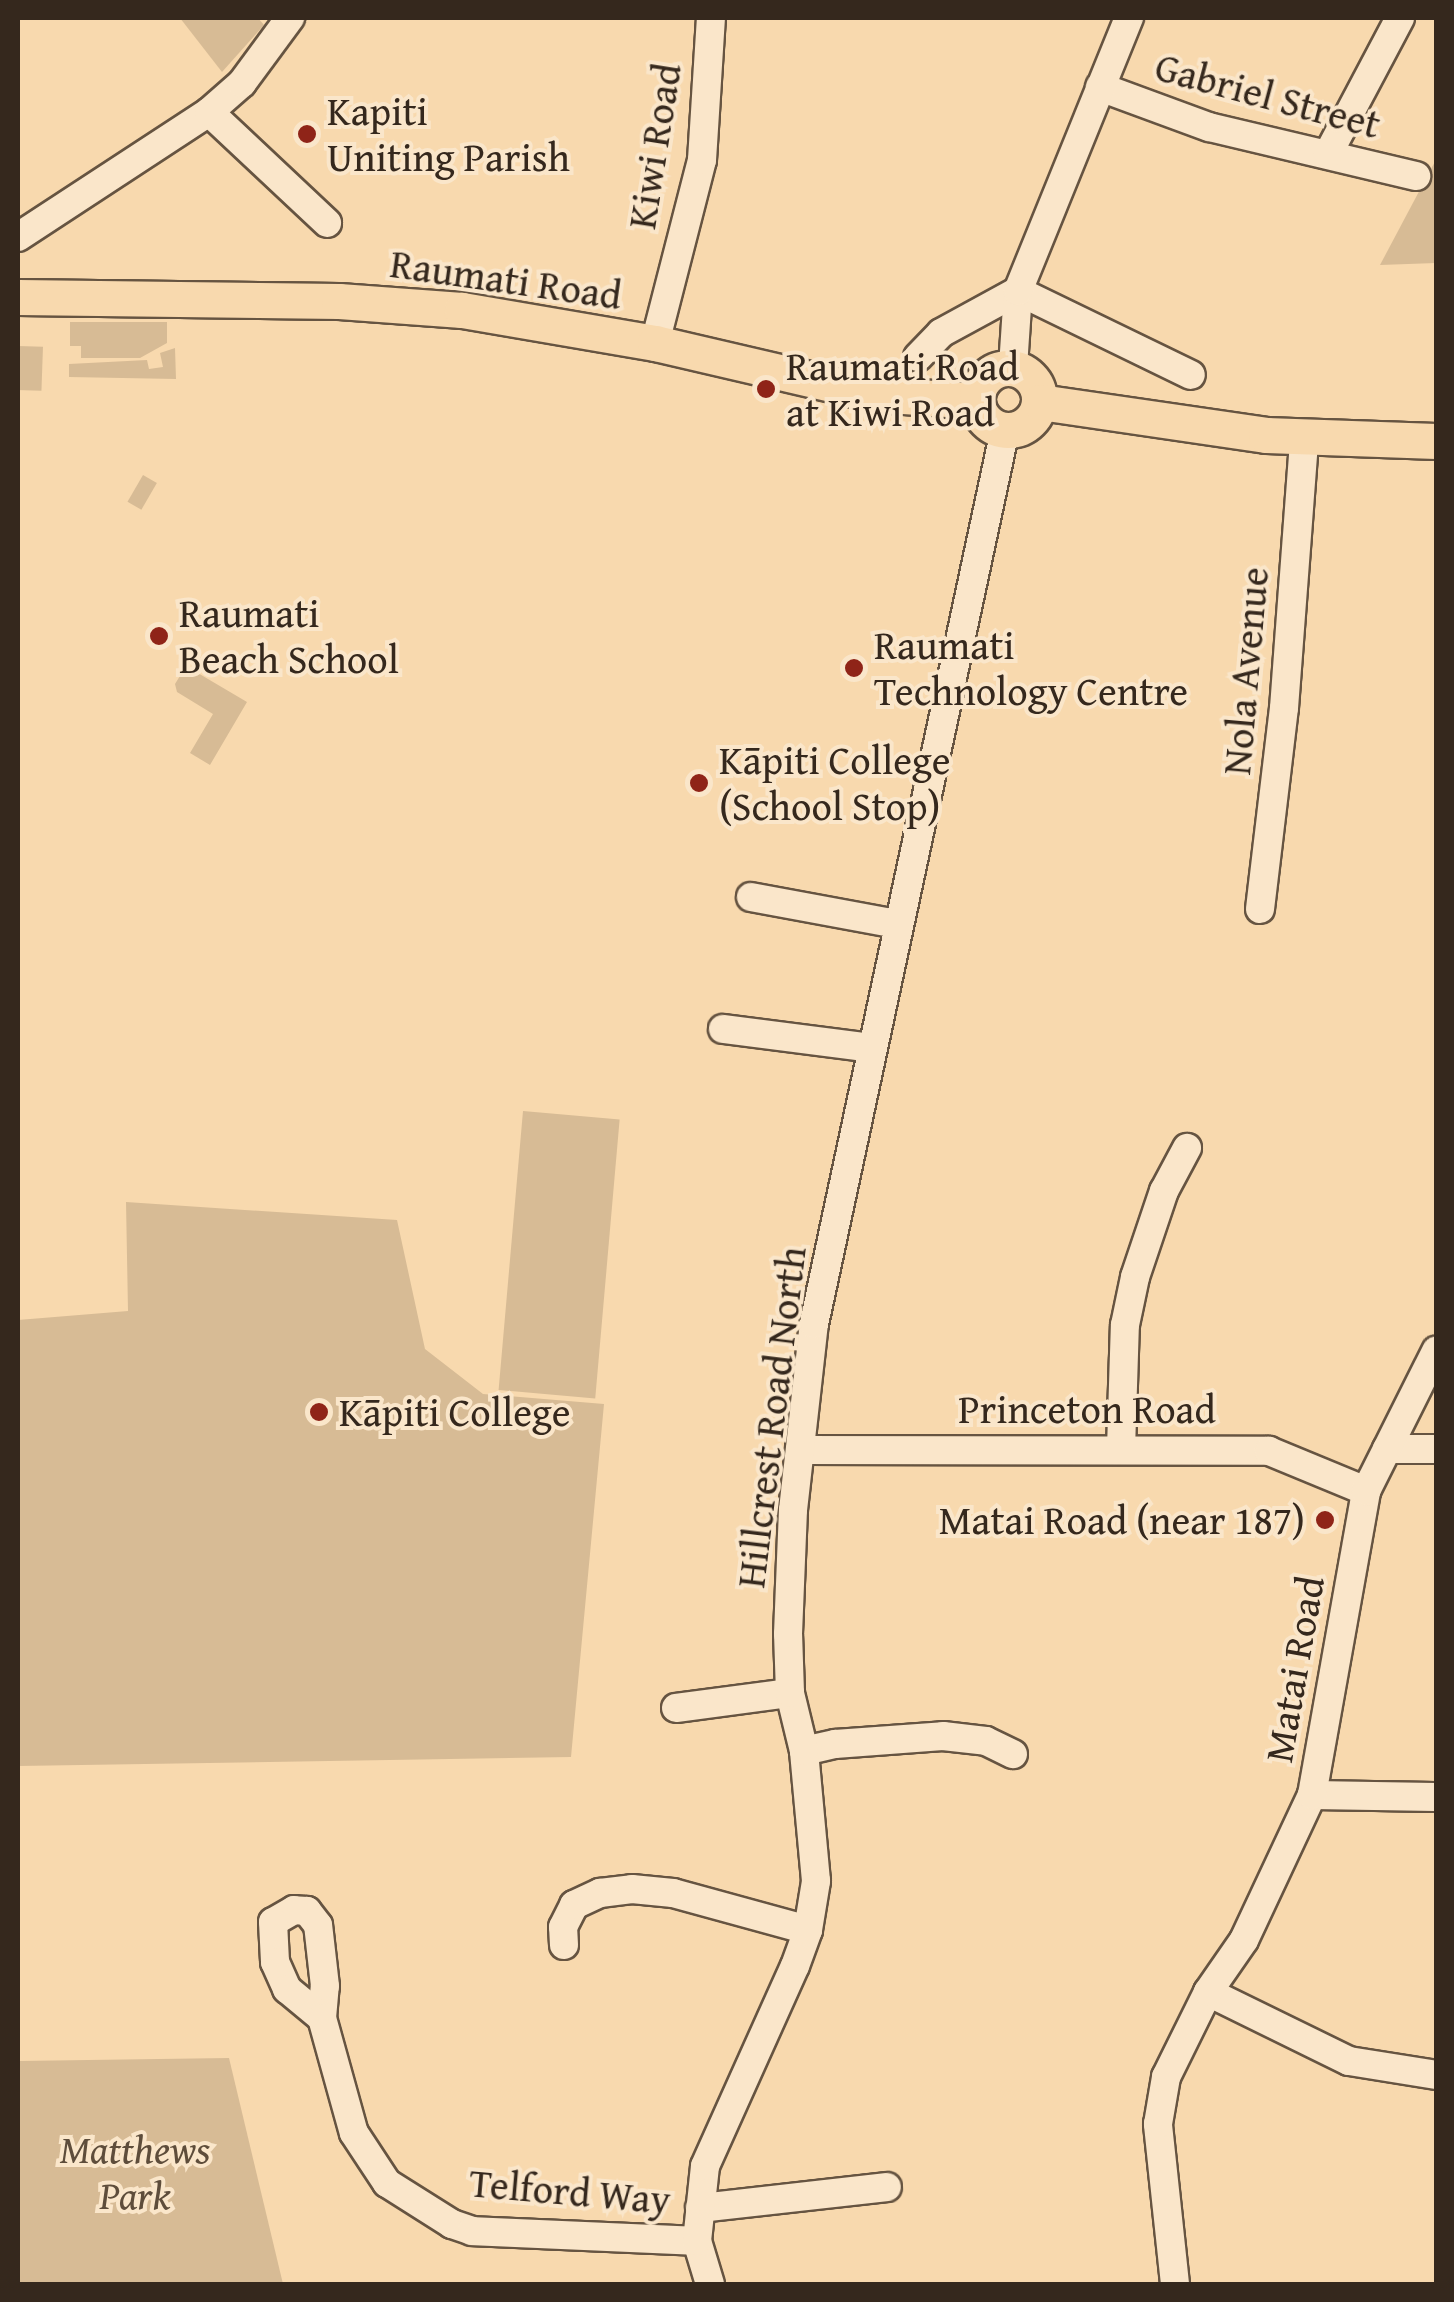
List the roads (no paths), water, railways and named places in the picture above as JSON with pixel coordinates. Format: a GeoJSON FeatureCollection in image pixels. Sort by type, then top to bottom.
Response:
{"type":"FeatureCollection","features":[{"type":"Feature","properties":{"kind":"main road","name":"Raumati Road"},"geometry":{"type":"LineString","coordinates":[[18,297],[374,303],[462,310],[655,343],[874,394],[977,401]]}},
{"type":"Feature","properties":{"kind":"main road"},"geometry":{"type":"LineString","coordinates":[[1013,367],[1036,383],[1040,402],[1032,420],[1005,430],[983,417],[977,401],[987,376],[1013,367]]}},
{"type":"Feature","properties":{"kind":"main road"},"geometry":{"type":"LineString","coordinates":[[1040,402],[1304,439],[1436,441]]}},
{"type":"Feature","properties":{"kind":"street"},"geometry":{"type":"LineString","coordinates":[[18,237],[209,112],[242,83],[290,18]]}},
{"type":"Feature","properties":{"kind":"street","name":"Kiwi Road"},"geometry":{"type":"LineString","coordinates":[[655,343],[702,160],[711,18]]}},
{"type":"Feature","properties":{"kind":"street"},"geometry":{"type":"LineString","coordinates":[[1013,367],[1018,290],[1129,18]]}},
{"type":"Feature","properties":{"kind":"street"},"geometry":{"type":"LineString","coordinates":[[1328,154],[1400,18]]}},
{"type":"Feature","properties":{"kind":"street","name":"Gabriel Street"},"geometry":{"type":"LineString","coordinates":[[1100,87],[1210,128],[1416,176]]}},
{"type":"Feature","properties":{"kind":"street"},"geometry":{"type":"LineString","coordinates":[[209,112],[328,223]]}},
{"type":"Feature","properties":{"kind":"street"},"geometry":{"type":"LineString","coordinates":[[918,358],[941,333],[1018,290]]}},
{"type":"Feature","properties":{"kind":"street"},"geometry":{"type":"LineString","coordinates":[[1018,290],[1192,375]]}},
{"type":"Feature","properties":{"kind":"street","name":"Hillcrest Road North"},"geometry":{"type":"LineString","coordinates":[[710,2284],[697,2241],[713,2143],[808,1930],[816,1845],[804,1751],[790,1693],[788,1634],[800,1450],[814,1324],[1005,430]]}},
{"type":"Feature","properties":{"kind":"street","name":"Nola Avenue"},"geometry":{"type":"LineString","coordinates":[[1260,909],[1284,708],[1304,439]]}},
{"type":"Feature","properties":{"kind":"street"},"geometry":{"type":"LineString","coordinates":[[751,897],[897,924]]}},
{"type":"Feature","properties":{"kind":"street"},"geometry":{"type":"LineString","coordinates":[[723,1029],[872,1048]]}},
{"type":"Feature","properties":{"kind":"street"},"geometry":{"type":"LineString","coordinates":[[1121,1449],[1125,1325],[1164,1191],[1186,1148]]}},
{"type":"Feature","properties":{"kind":"street","name":"Matai Road"},"geometry":{"type":"LineString","coordinates":[[1175,2284],[1160,2157],[1160,2106],[1174,2055],[1208,1992],[1244,1940],[1312,1796],[1366,1491],[1436,1351]]}},
{"type":"Feature","properties":{"kind":"street"},"geometry":{"type":"LineString","coordinates":[[1387,1448],[1436,1449]]}},
{"type":"Feature","properties":{"kind":"street","name":"Princeton Road"},"geometry":{"type":"LineString","coordinates":[[800,1450],[1269,1451],[1366,1491]]}},
{"type":"Feature","properties":{"kind":"street"},"geometry":{"type":"LineString","coordinates":[[676,1708],[790,1693]]}},
{"type":"Feature","properties":{"kind":"street"},"geometry":{"type":"LineString","coordinates":[[804,1751],[835,1744],[943,1736],[986,1741],[1013,1754]]}},
{"type":"Feature","properties":{"kind":"street"},"geometry":{"type":"LineString","coordinates":[[1312,1796],[1436,1798]]}},
{"type":"Feature","properties":{"kind":"street"},"geometry":{"type":"LineString","coordinates":[[564,1945],[563,1927],[574,1905],[600,1893],[632,1889],[673,1893],[808,1930]]}},
{"type":"Feature","properties":{"kind":"street"},"geometry":{"type":"LineString","coordinates":[[1208,1992],[1349,2062],[1436,2075]]}},
{"type":"Feature","properties":{"kind":"street","name":"Telford Way"},"geometry":{"type":"LineString","coordinates":[[322,2018],[354,2132],[387,2183],[409,2200],[472,2230],[697,2241]]}},
{"type":"Feature","properties":{"kind":"street"},"geometry":{"type":"LineString","coordinates":[[700,2208],[887,2187]]}},
{"type":"Feature","properties":{"kind":"place","name":"Kapiti Uniting Parish"},"geometry":{"type":"Point","coordinates":[307,134]}},
{"type":"Feature","properties":{"kind":"place","name":"Raumati Road at Kiwi Road"},"geometry":{"type":"Point","coordinates":[766,389]}},
{"type":"Feature","properties":{"kind":"place","name":"Raumati Beach School"},"geometry":{"type":"Point","coordinates":[159,636]}},
{"type":"Feature","properties":{"kind":"place","name":"Raumati Technology Centre"},"geometry":{"type":"Point","coordinates":[854,668]}},
{"type":"Feature","properties":{"kind":"place","name":"Kāpiti College (School Stop)"},"geometry":{"type":"Point","coordinates":[699,783]}},
{"type":"Feature","properties":{"kind":"place","name":"Kāpiti College"},"geometry":{"type":"Point","coordinates":[319,1412]}},
{"type":"Feature","properties":{"kind":"place","name":"Matai Road (near 187)"},"geometry":{"type":"Point","coordinates":[1325,1520]}},
{"type":"Feature","properties":{"kind":"park label","name":"Matthews Park"},"geometry":{"type":"Point","coordinates":[135,2172]}}]}
